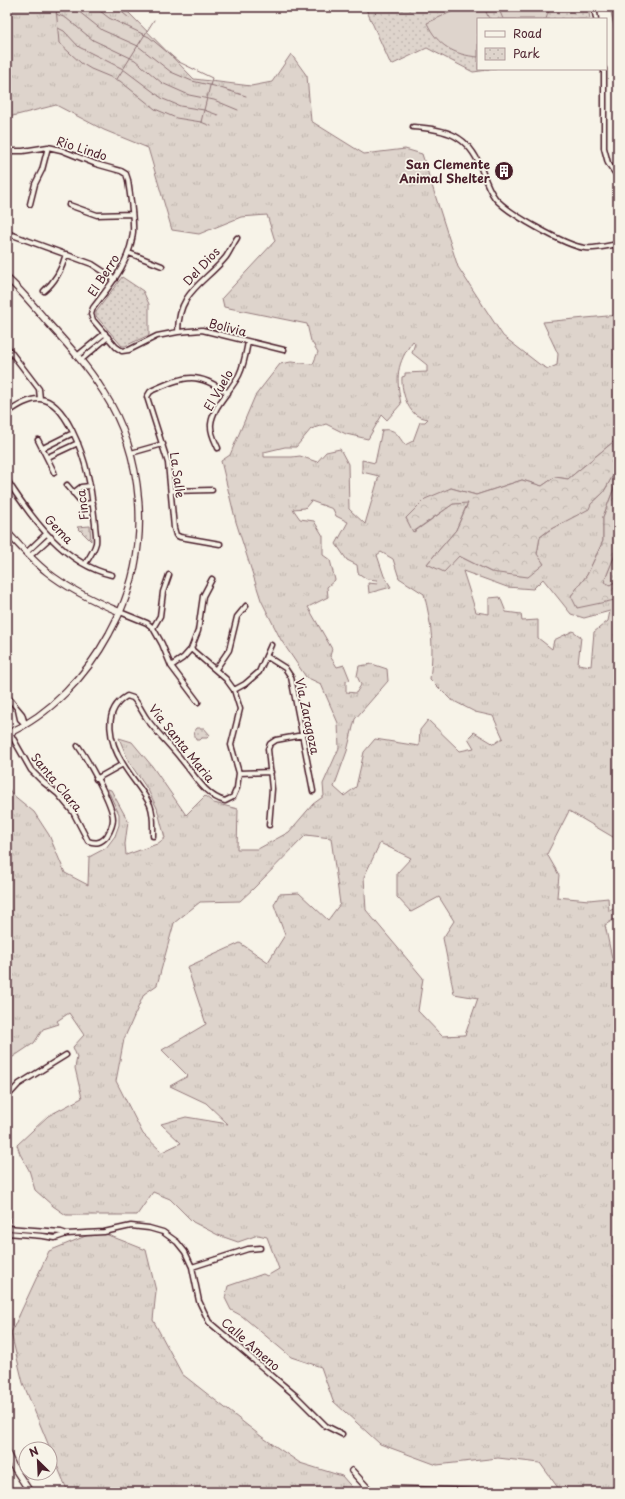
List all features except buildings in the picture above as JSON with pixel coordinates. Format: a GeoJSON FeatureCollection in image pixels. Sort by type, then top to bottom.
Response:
{"type":"FeatureCollection","features":[{"type":"Feature","properties":{"kind":"street"},"geometry":{"type":"LineString","coordinates":[[594,7],[596,18]]}},
{"type":"Feature","properties":{"kind":"street"},"geometry":{"type":"LineString","coordinates":[[604,70],[604,148],[608,164],[618,177]]}},
{"type":"Feature","properties":{"kind":"street"},"geometry":{"type":"LineString","coordinates":[[413,127],[434,128],[451,134],[467,143],[475,154],[486,183],[496,199],[504,207],[560,241],[584,248],[599,248],[618,244]]}},
{"type":"Feature","properties":{"kind":"street"},"geometry":{"type":"LineString","coordinates":[[30,204],[35,184],[42,170],[48,147]]}},
{"type":"Feature","properties":{"kind":"street","name":"Rio Lindo"},"geometry":{"type":"LineString","coordinates":[[7,151],[22,151],[48,147],[126,174]]}},
{"type":"Feature","properties":{"kind":"street","name":"El Berro"},"geometry":{"type":"LineString","coordinates":[[105,332],[93,320],[91,314],[93,308],[122,268],[129,253],[133,232],[128,180],[126,174]]}},
{"type":"Feature","properties":{"kind":"street"},"geometry":{"type":"LineString","coordinates":[[68,205],[97,215],[132,214]]}},
{"type":"Feature","properties":{"kind":"street"},"geometry":{"type":"LineString","coordinates":[[7,239],[8,234],[66,254],[92,264],[115,278]]}},
{"type":"Feature","properties":{"kind":"street","name":"Del Dios"},"geometry":{"type":"LineString","coordinates":[[178,332],[178,318],[184,300],[226,256],[237,238]]}},
{"type":"Feature","properties":{"kind":"street"},"geometry":{"type":"LineString","coordinates":[[129,253],[162,266]]}},
{"type":"Feature","properties":{"kind":"street"},"geometry":{"type":"LineString","coordinates":[[44,291],[54,282],[64,262],[66,254]]}},
{"type":"Feature","properties":{"kind":"street"},"geometry":{"type":"LineString","coordinates":[[7,278],[79,358],[103,391],[122,428],[131,453],[138,499],[139,532],[136,560],[129,587],[120,612],[92,662],[69,688],[51,705],[25,724],[8,734]]}},
{"type":"Feature","properties":{"kind":"street","name":"Bolivia"},"geometry":{"type":"LineString","coordinates":[[108,337],[116,347],[122,351],[129,350],[157,336],[202,330],[284,350]]}},
{"type":"Feature","properties":{"kind":"street"},"geometry":{"type":"LineString","coordinates":[[105,332],[108,337],[79,358],[105,332]]}},
{"type":"Feature","properties":{"kind":"street","name":"El Vuelo"},"geometry":{"type":"LineString","coordinates":[[218,448],[213,437],[211,425],[217,409],[240,374],[248,342]]}},
{"type":"Feature","properties":{"kind":"street"},"geometry":{"type":"LineString","coordinates":[[7,347],[39,389],[40,399],[31,400],[21,404],[7,414]]}},
{"type":"Feature","properties":{"kind":"street","name":"La Salle"},"geometry":{"type":"LineString","coordinates":[[220,544],[176,535],[174,528],[168,463],[147,397],[153,390],[185,378],[205,379],[228,393]]}},
{"type":"Feature","properties":{"kind":"street","name":"Finca"},"geometry":{"type":"LineString","coordinates":[[40,399],[57,407],[73,433],[78,443],[90,486],[96,542],[93,551],[84,564]]}},
{"type":"Feature","properties":{"kind":"street"},"geometry":{"type":"LineString","coordinates":[[43,448],[73,433]]}},
{"type":"Feature","properties":{"kind":"street"},"geometry":{"type":"LineString","coordinates":[[38,440],[48,457],[54,472]]}},
{"type":"Feature","properties":{"kind":"street"},"geometry":{"type":"LineString","coordinates":[[48,457],[78,443]]}},
{"type":"Feature","properties":{"kind":"street"},"geometry":{"type":"LineString","coordinates":[[131,453],[163,444]]}},
{"type":"Feature","properties":{"kind":"street","name":"Gema"},"geometry":{"type":"LineString","coordinates":[[7,480],[46,534],[65,551],[84,564],[102,573],[112,575]]}},
{"type":"Feature","properties":{"kind":"street"},"geometry":{"type":"LineString","coordinates":[[67,485],[83,504],[93,503]]}},
{"type":"Feature","properties":{"kind":"street"},"geometry":{"type":"LineString","coordinates":[[73,492],[81,487],[90,486]]}},
{"type":"Feature","properties":{"kind":"street"},"geometry":{"type":"LineString","coordinates":[[170,491],[212,490]]}},
{"type":"Feature","properties":{"kind":"street"},"geometry":{"type":"LineString","coordinates":[[7,532],[48,572],[66,584],[94,600],[147,623],[153,628],[162,644],[171,666],[198,702]]}},
{"type":"Feature","properties":{"kind":"street"},"geometry":{"type":"LineString","coordinates":[[28,554],[46,534]]}},
{"type":"Feature","properties":{"kind":"street"},"geometry":{"type":"LineString","coordinates":[[28,554],[50,537]]}},
{"type":"Feature","properties":{"kind":"street"},"geometry":{"type":"LineString","coordinates":[[153,628],[160,616],[163,592],[169,575]]}},
{"type":"Feature","properties":{"kind":"street"},"geometry":{"type":"LineString","coordinates":[[171,666],[184,658],[191,649],[198,631],[203,596],[212,579]]}},
{"type":"Feature","properties":{"kind":"street"},"geometry":{"type":"LineString","coordinates":[[216,669],[229,650],[237,618],[246,606]]}},
{"type":"Feature","properties":{"kind":"street"},"geometry":{"type":"LineString","coordinates":[[234,690],[245,684],[259,672],[271,645]]}},
{"type":"Feature","properties":{"kind":"street","name":"Via Santa Maria"},"geometry":{"type":"LineString","coordinates":[[153,836],[153,817],[150,806],[145,796],[123,764],[115,748],[111,733],[110,722],[112,710],[120,700],[127,696],[133,698],[163,740],[181,759],[198,781],[221,800],[225,801],[234,797],[237,788],[239,774],[231,745],[240,709],[234,690],[216,669],[191,649]]}},
{"type":"Feature","properties":{"kind":"street","name":"Via Zaragoza"},"geometry":{"type":"LineString","coordinates":[[266,656],[285,668],[291,678],[313,791]]}},
{"type":"Feature","properties":{"kind":"street"},"geometry":{"type":"LineString","coordinates":[[7,696],[24,717],[25,724]]}},
{"type":"Feature","properties":{"kind":"street","name":"Santa Clara"},"geometry":{"type":"LineString","coordinates":[[8,734],[31,770],[58,794],[73,812],[88,841],[95,844],[103,841],[111,830],[113,820],[112,810],[86,758],[78,746]]}},
{"type":"Feature","properties":{"kind":"street"},"geometry":{"type":"LineString","coordinates":[[269,825],[272,789],[268,748],[270,744],[276,740],[303,735]]}},
{"type":"Feature","properties":{"kind":"street"},"geometry":{"type":"LineString","coordinates":[[96,779],[123,764]]}},
{"type":"Feature","properties":{"kind":"street"},"geometry":{"type":"LineString","coordinates":[[239,774],[271,772]]}},
{"type":"Feature","properties":{"kind":"street"},"geometry":{"type":"LineString","coordinates":[[7,1097],[19,1084],[66,1055]]}},
{"type":"Feature","properties":{"kind":"street"},"geometry":{"type":"LineString","coordinates":[[7,1212],[7,1221]]}},
{"type":"Feature","properties":{"kind":"street","name":"Calle Ameno"},"geometry":{"type":"LineString","coordinates":[[7,1233],[55,1238],[67,1234],[104,1232],[131,1226],[149,1228],[163,1232],[177,1242],[185,1252],[192,1267],[199,1301],[209,1322],[296,1396],[326,1426],[342,1434]]}},
{"type":"Feature","properties":{"kind":"street","name":"Calle Ameno"},"geometry":{"type":"LineString","coordinates":[[7,1228],[61,1232],[67,1234]]}},
{"type":"Feature","properties":{"kind":"street"},"geometry":{"type":"LineString","coordinates":[[192,1267],[248,1249],[260,1248]]}},
{"type":"Feature","properties":{"kind":"street"},"geometry":{"type":"LineString","coordinates":[[7,1453],[13,1466],[30,1492]]}},
{"type":"Feature","properties":{"kind":"street"},"geometry":{"type":"LineString","coordinates":[[352,1471],[371,1492]]}},
{"type":"Feature","properties":{"kind":"street"},"geometry":{"type":"LineString","coordinates":[[381,1492],[390,1489],[494,1492]]}},
{"type":"Feature","properties":{"kind":"green space"},"geometry":{"type":"Polygon","coordinates":[[[10,7],[121,7],[129,13],[194,79],[251,86],[272,82],[291,54],[307,76],[311,121],[364,154],[405,149],[422,154],[458,267],[503,336],[539,364],[548,369],[557,365],[558,354],[543,322],[618,315],[618,438],[568,479],[555,477],[542,486],[522,480],[476,495],[451,488],[406,518],[414,532],[453,504],[468,502],[456,530],[427,564],[459,556],[491,572],[537,554],[540,537],[588,506],[602,494],[612,477],[618,477],[603,517],[603,541],[587,575],[571,596],[615,600],[618,598],[618,840],[569,811],[547,854],[559,875],[557,897],[589,900],[608,898],[609,911],[618,907],[618,917],[605,925],[612,958],[618,963],[618,1492],[561,1492],[540,1463],[498,1458],[437,1465],[380,1444],[333,1401],[321,1367],[291,1357],[242,1316],[231,1310],[225,1298],[228,1286],[263,1274],[267,1276],[279,1269],[267,1237],[258,1235],[238,1242],[218,1235],[193,1222],[170,1199],[153,1192],[137,1215],[66,1215],[35,1190],[29,1170],[20,1154],[17,1145],[48,1116],[82,1098],[75,1068],[77,1057],[73,1047],[84,1035],[69,1013],[57,1021],[59,1024],[43,1029],[34,1043],[7,1061],[7,786],[12,794],[34,812],[49,835],[65,873],[88,885],[89,857],[106,848],[115,836],[119,825],[119,814],[107,789],[111,790],[128,821],[125,844],[126,855],[157,844],[165,838],[157,808],[148,790],[129,762],[119,738],[132,742],[152,766],[186,815],[205,796],[214,803],[238,809],[237,849],[258,849],[289,832],[313,804],[324,796],[323,784],[339,748],[338,723],[321,684],[306,677],[281,640],[261,600],[236,522],[221,461],[230,455],[255,396],[280,364],[291,362],[313,364],[318,352],[311,341],[307,324],[224,307],[222,298],[275,241],[267,215],[241,217],[199,234],[172,230],[148,148],[104,130],[56,105],[7,117],[7,10],[10,7]],[[413,341],[407,349],[400,364],[398,378],[401,404],[387,420],[382,415],[368,439],[346,434],[326,424],[311,429],[296,447],[285,447],[264,452],[264,457],[300,456],[317,462],[326,452],[340,449],[348,464],[349,509],[365,524],[379,476],[362,472],[362,460],[375,463],[382,430],[393,431],[405,445],[413,441],[420,422],[425,422],[428,419],[417,416],[412,412],[403,392],[402,377],[405,376],[405,373],[427,372],[427,365],[412,353],[415,343],[413,341]],[[311,501],[305,508],[293,509],[300,519],[314,521],[323,536],[323,555],[330,560],[335,580],[327,587],[328,597],[308,607],[332,649],[330,656],[337,667],[344,665],[350,680],[346,681],[346,692],[356,693],[361,685],[357,676],[359,666],[372,664],[387,669],[388,681],[355,719],[347,751],[334,787],[344,796],[356,787],[364,752],[375,739],[419,746],[420,730],[428,720],[460,751],[474,748],[468,738],[474,732],[494,744],[503,738],[493,716],[475,712],[450,699],[430,679],[432,636],[424,594],[399,578],[393,559],[381,552],[377,555],[384,576],[391,587],[369,593],[368,583],[378,584],[377,580],[367,579],[358,573],[357,565],[347,560],[336,544],[348,522],[336,516],[333,509],[311,501]],[[463,571],[476,612],[489,614],[489,598],[500,597],[506,612],[521,614],[522,621],[538,620],[538,638],[552,649],[554,640],[573,631],[581,637],[578,664],[591,666],[594,632],[608,621],[610,611],[584,618],[571,614],[543,579],[533,589],[507,587],[463,571]],[[306,835],[240,901],[200,902],[174,923],[157,985],[144,994],[124,1039],[116,1081],[143,1134],[162,1152],[181,1143],[161,1124],[186,1117],[228,1124],[206,1103],[170,1086],[188,1076],[162,1050],[206,1024],[187,967],[240,943],[268,962],[285,935],[274,905],[279,894],[299,893],[328,920],[340,904],[331,838],[306,835]],[[380,843],[364,877],[366,910],[423,978],[418,1011],[442,1036],[465,1035],[478,998],[454,994],[443,938],[454,921],[439,897],[411,912],[397,897],[397,873],[411,858],[380,843]]]}},
{"type":"Feature","properties":{"kind":"green space"},"geometry":{"type":"Polygon","coordinates":[[[365,7],[588,7],[590,18],[477,18],[477,70],[488,70],[473,72],[427,48],[391,65],[365,7]]]}},
{"type":"Feature","properties":{"kind":"green space"},"geometry":{"type":"Polygon","coordinates":[[[462,7],[484,7],[489,18],[477,18],[477,57],[461,54],[447,48],[431,31],[427,23],[462,7]]]}},
{"type":"Feature","properties":{"kind":"green space"},"geometry":{"type":"Polygon","coordinates":[[[498,7],[550,7],[546,18],[503,18],[498,7]]]}},
{"type":"Feature","properties":{"kind":"green space"},"geometry":{"type":"Polygon","coordinates":[[[610,7],[618,7],[618,46],[610,7]]]}},
{"type":"Feature","properties":{"kind":"green space"},"geometry":{"type":"Polygon","coordinates":[[[122,277],[143,291],[149,304],[149,335],[125,346],[122,346],[96,316],[96,312],[122,277]]]}},
{"type":"Feature","properties":{"kind":"green space"},"geometry":{"type":"Polygon","coordinates":[[[618,438],[618,455],[611,462],[617,466],[618,465],[618,477],[612,477],[603,493],[591,504],[589,509],[549,530],[540,537],[537,554],[544,564],[528,577],[491,572],[459,556],[444,572],[427,564],[456,530],[468,503],[453,504],[413,532],[406,518],[425,499],[451,488],[476,495],[522,480],[542,486],[555,477],[568,479],[618,438]]]}},
{"type":"Feature","properties":{"kind":"green space"},"geometry":{"type":"Polygon","coordinates":[[[618,478],[618,543],[604,582],[610,585],[618,580],[618,598],[615,600],[577,608],[571,596],[587,575],[603,541],[603,517],[618,478]]]}},
{"type":"Feature","properties":{"kind":"green space"},"geometry":{"type":"Polygon","coordinates":[[[90,526],[91,541],[77,527],[90,526]]]}},
{"type":"Feature","properties":{"kind":"green space"},"geometry":{"type":"Polygon","coordinates":[[[618,543],[618,580],[610,585],[604,582],[618,543]]]}},
{"type":"Feature","properties":{"kind":"green space"},"geometry":{"type":"Polygon","coordinates":[[[197,728],[204,728],[210,735],[207,738],[196,740],[194,732],[197,728]]]}},
{"type":"Feature","properties":{"kind":"green space"},"geometry":{"type":"Polygon","coordinates":[[[98,1231],[146,1250],[156,1291],[153,1320],[182,1374],[262,1437],[300,1463],[342,1476],[356,1492],[68,1492],[58,1468],[58,1441],[47,1441],[23,1383],[11,1333],[49,1251],[98,1231]]]}},
{"type":"Feature","properties":{"kind":"waterway"},"geometry":{"type":"LineString","coordinates":[[56,7],[59,43],[81,63],[91,69],[120,81],[155,109],[176,118],[201,122]]}},
{"type":"Feature","properties":{"kind":"waterway"},"geometry":{"type":"LineString","coordinates":[[73,7],[102,30],[138,46],[171,72],[192,81],[246,96]]}},
{"type":"Feature","properties":{"kind":"waterway"},"geometry":{"type":"LineString","coordinates":[[95,7],[109,18],[149,37],[179,62],[212,78],[201,122],[211,126]]}},
{"type":"Feature","properties":{"kind":"waterway"},"geometry":{"type":"LineString","coordinates":[[116,7],[129,18]]}},
{"type":"Feature","properties":{"kind":"waterway"},"geometry":{"type":"LineString","coordinates":[[56,14],[66,18],[93,40],[135,60],[162,83],[189,95],[214,100],[238,110]]}},
{"type":"Feature","properties":{"kind":"waterway"},"geometry":{"type":"LineString","coordinates":[[117,79],[154,20]]}},
{"type":"Feature","properties":{"kind":"waterway"},"geometry":{"type":"LineString","coordinates":[[58,28],[64,31],[79,47],[123,69],[163,99],[180,106],[204,110],[218,115]]}},
{"type":"Feature","properties":{"kind":"place","name":"San Clemente Animal Shelter"},"geometry":{"type":"Point","coordinates":[504,171]}}]}
